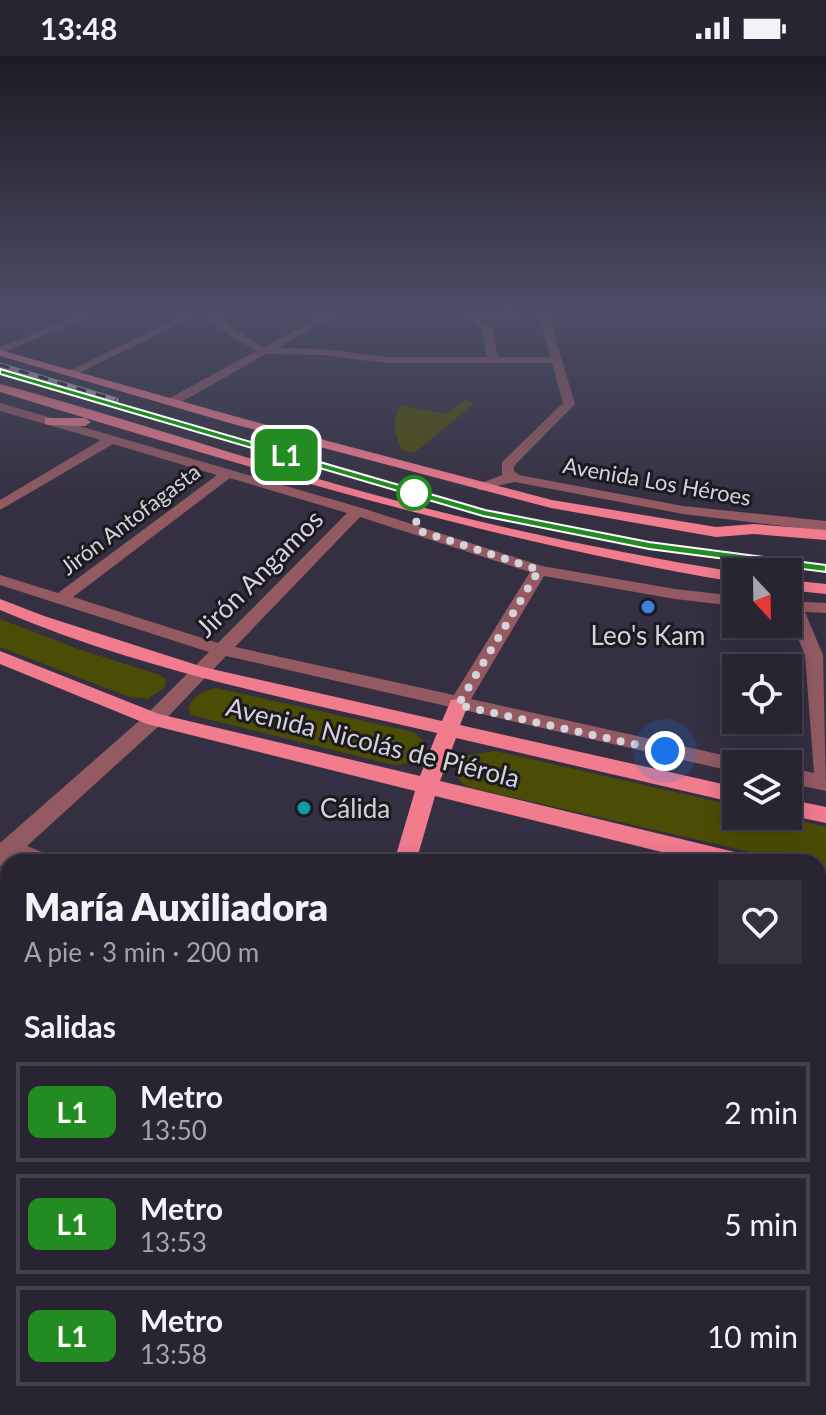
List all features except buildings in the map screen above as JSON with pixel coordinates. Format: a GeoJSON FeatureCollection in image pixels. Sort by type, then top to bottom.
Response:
{"type":"FeatureCollection","features":[{"type":"Feature","properties":{"kind":"main road"},"geometry":{"type":"LineString","coordinates":[[88,376],[482,486]]}},
{"type":"Feature","properties":{"kind":"main road"},"geometry":{"type":"LineString","coordinates":[[0,388],[474,527],[722,575]]}},
{"type":"Feature","properties":{"kind":"main road"},"geometry":{"type":"LineString","coordinates":[[49,421],[116,423]]}},
{"type":"Feature","properties":{"kind":"main road"},"geometry":{"type":"LineString","coordinates":[[212,452],[228,473]]}},
{"type":"Feature","properties":{"kind":"main road","name":"Avenida Los Héroes"},"geometry":{"type":"LineString","coordinates":[[482,486],[566,507],[716,532],[754,529],[826,535]]}},
{"type":"Feature","properties":{"kind":"main road"},"geometry":{"type":"LineString","coordinates":[[716,532],[826,544]]}},
{"type":"Feature","properties":{"kind":"main road"},"geometry":{"type":"LineString","coordinates":[[802,586],[826,589]]}},
{"type":"Feature","properties":{"kind":"main road","name":"Avenida Nicolás de Piérola"},"geometry":{"type":"LineString","coordinates":[[0,604],[199,672],[722,792]]}},
{"type":"Feature","properties":{"kind":"main road","name":"Avenida Nicolás de Piérola"},"geometry":{"type":"LineString","coordinates":[[0,657],[154,719],[707,854]]}},
{"type":"Feature","properties":{"kind":"main road"},"geometry":{"type":"LineString","coordinates":[[407,854],[428,784],[458,705]]}},
{"type":"Feature","properties":{"kind":"main road"},"geometry":{"type":"LineString","coordinates":[[802,810],[826,815]]}},
{"type":"Feature","properties":{"kind":"street"},"geometry":{"type":"LineString","coordinates":[[172,402],[218,376]]}},
{"type":"Feature","properties":{"kind":"street"},"geometry":{"type":"LineString","coordinates":[[515,478],[507,472],[507,465],[569,404],[561,376]]}},
{"type":"Feature","properties":{"kind":"street"},"geometry":{"type":"LineString","coordinates":[[3,411],[49,421],[357,511],[539,570],[722,599]]}},
{"type":"Feature","properties":{"kind":"street"},"geometry":{"type":"LineString","coordinates":[[0,506],[111,440]]}},
{"type":"Feature","properties":{"kind":"street","name":"Jirón Antofagasta"},"geometry":{"type":"LineString","coordinates":[[59,600],[228,473]]}},
{"type":"Feature","properties":{"kind":"street","name":"Avenida Los Héroes"},"geometry":{"type":"LineString","coordinates":[[482,486],[497,479],[515,478],[683,510],[826,526]]}},
{"type":"Feature","properties":{"kind":"street","name":"Jirón Angamos"},"geometry":{"type":"LineString","coordinates":[[4,853],[154,719],[357,511]]}},
{"type":"Feature","properties":{"kind":"street"},"geometry":{"type":"LineString","coordinates":[[458,705],[539,570]]}},
{"type":"Feature","properties":{"kind":"street","name":"Avenida Nicolás de Piérola"},"geometry":{"type":"LineString","coordinates":[[0,580],[219,649],[722,762]]}},
{"type":"Feature","properties":{"kind":"street"},"geometry":{"type":"LineString","coordinates":[[802,607],[826,608]]}},
{"type":"Feature","properties":{"kind":"street"},"geometry":{"type":"LineString","coordinates":[[802,629],[814,655],[826,783],[802,778]]}},
{"type":"Feature","properties":{"kind":"shaded area"},"geometry":{"type":"Polygon","coordinates":[[[465,400],[475,403],[414,453],[402,450],[395,427],[401,405],[446,414],[465,400]]]}},
{"type":"Feature","properties":{"kind":"shaded area"},"geometry":{"type":"Polygon","coordinates":[[[0,619],[81,650],[160,675],[166,679],[165,687],[148,699],[129,697],[0,647],[0,619]]]}},
{"type":"Feature","properties":{"kind":"shaded area"},"geometry":{"type":"Polygon","coordinates":[[[216,688],[413,732],[424,741],[423,747],[415,759],[394,765],[191,715],[188,707],[194,699],[216,688]]]}},
{"type":"Feature","properties":{"kind":"shaded area"},"geometry":{"type":"Polygon","coordinates":[[[495,751],[722,803],[722,830],[802,830],[802,822],[826,827],[826,854],[760,854],[476,789],[460,781],[456,768],[463,756],[495,751]]]}},
{"type":"Feature","properties":{"kind":"railway"},"geometry":{"type":"LineString","coordinates":[[38,376],[116,400]]}},
{"type":"Feature","properties":{"kind":"railway"},"geometry":{"type":"LineString","coordinates":[[483,513],[649,545],[826,569]]}},
{"type":"Feature","properties":{"kind":"metro line","name":"L1"},"geometry":{"type":"LineString","coordinates":[[15,376],[483,513],[649,545],[826,569]]}},
{"type":"Feature","properties":{"kind":"place","name":"Leo's Kam"},"geometry":{"type":"Point","coordinates":[648,607]}},
{"type":"Feature","properties":{"kind":"place","name":"Cálida"},"geometry":{"type":"Point","coordinates":[304,808]}},
{"type":"Feature","properties":{"kind":"route"},"geometry":{"type":"LineString","coordinates":[[414,493],[417,530],[539,570],[458,705],[665,751]]}}]}
